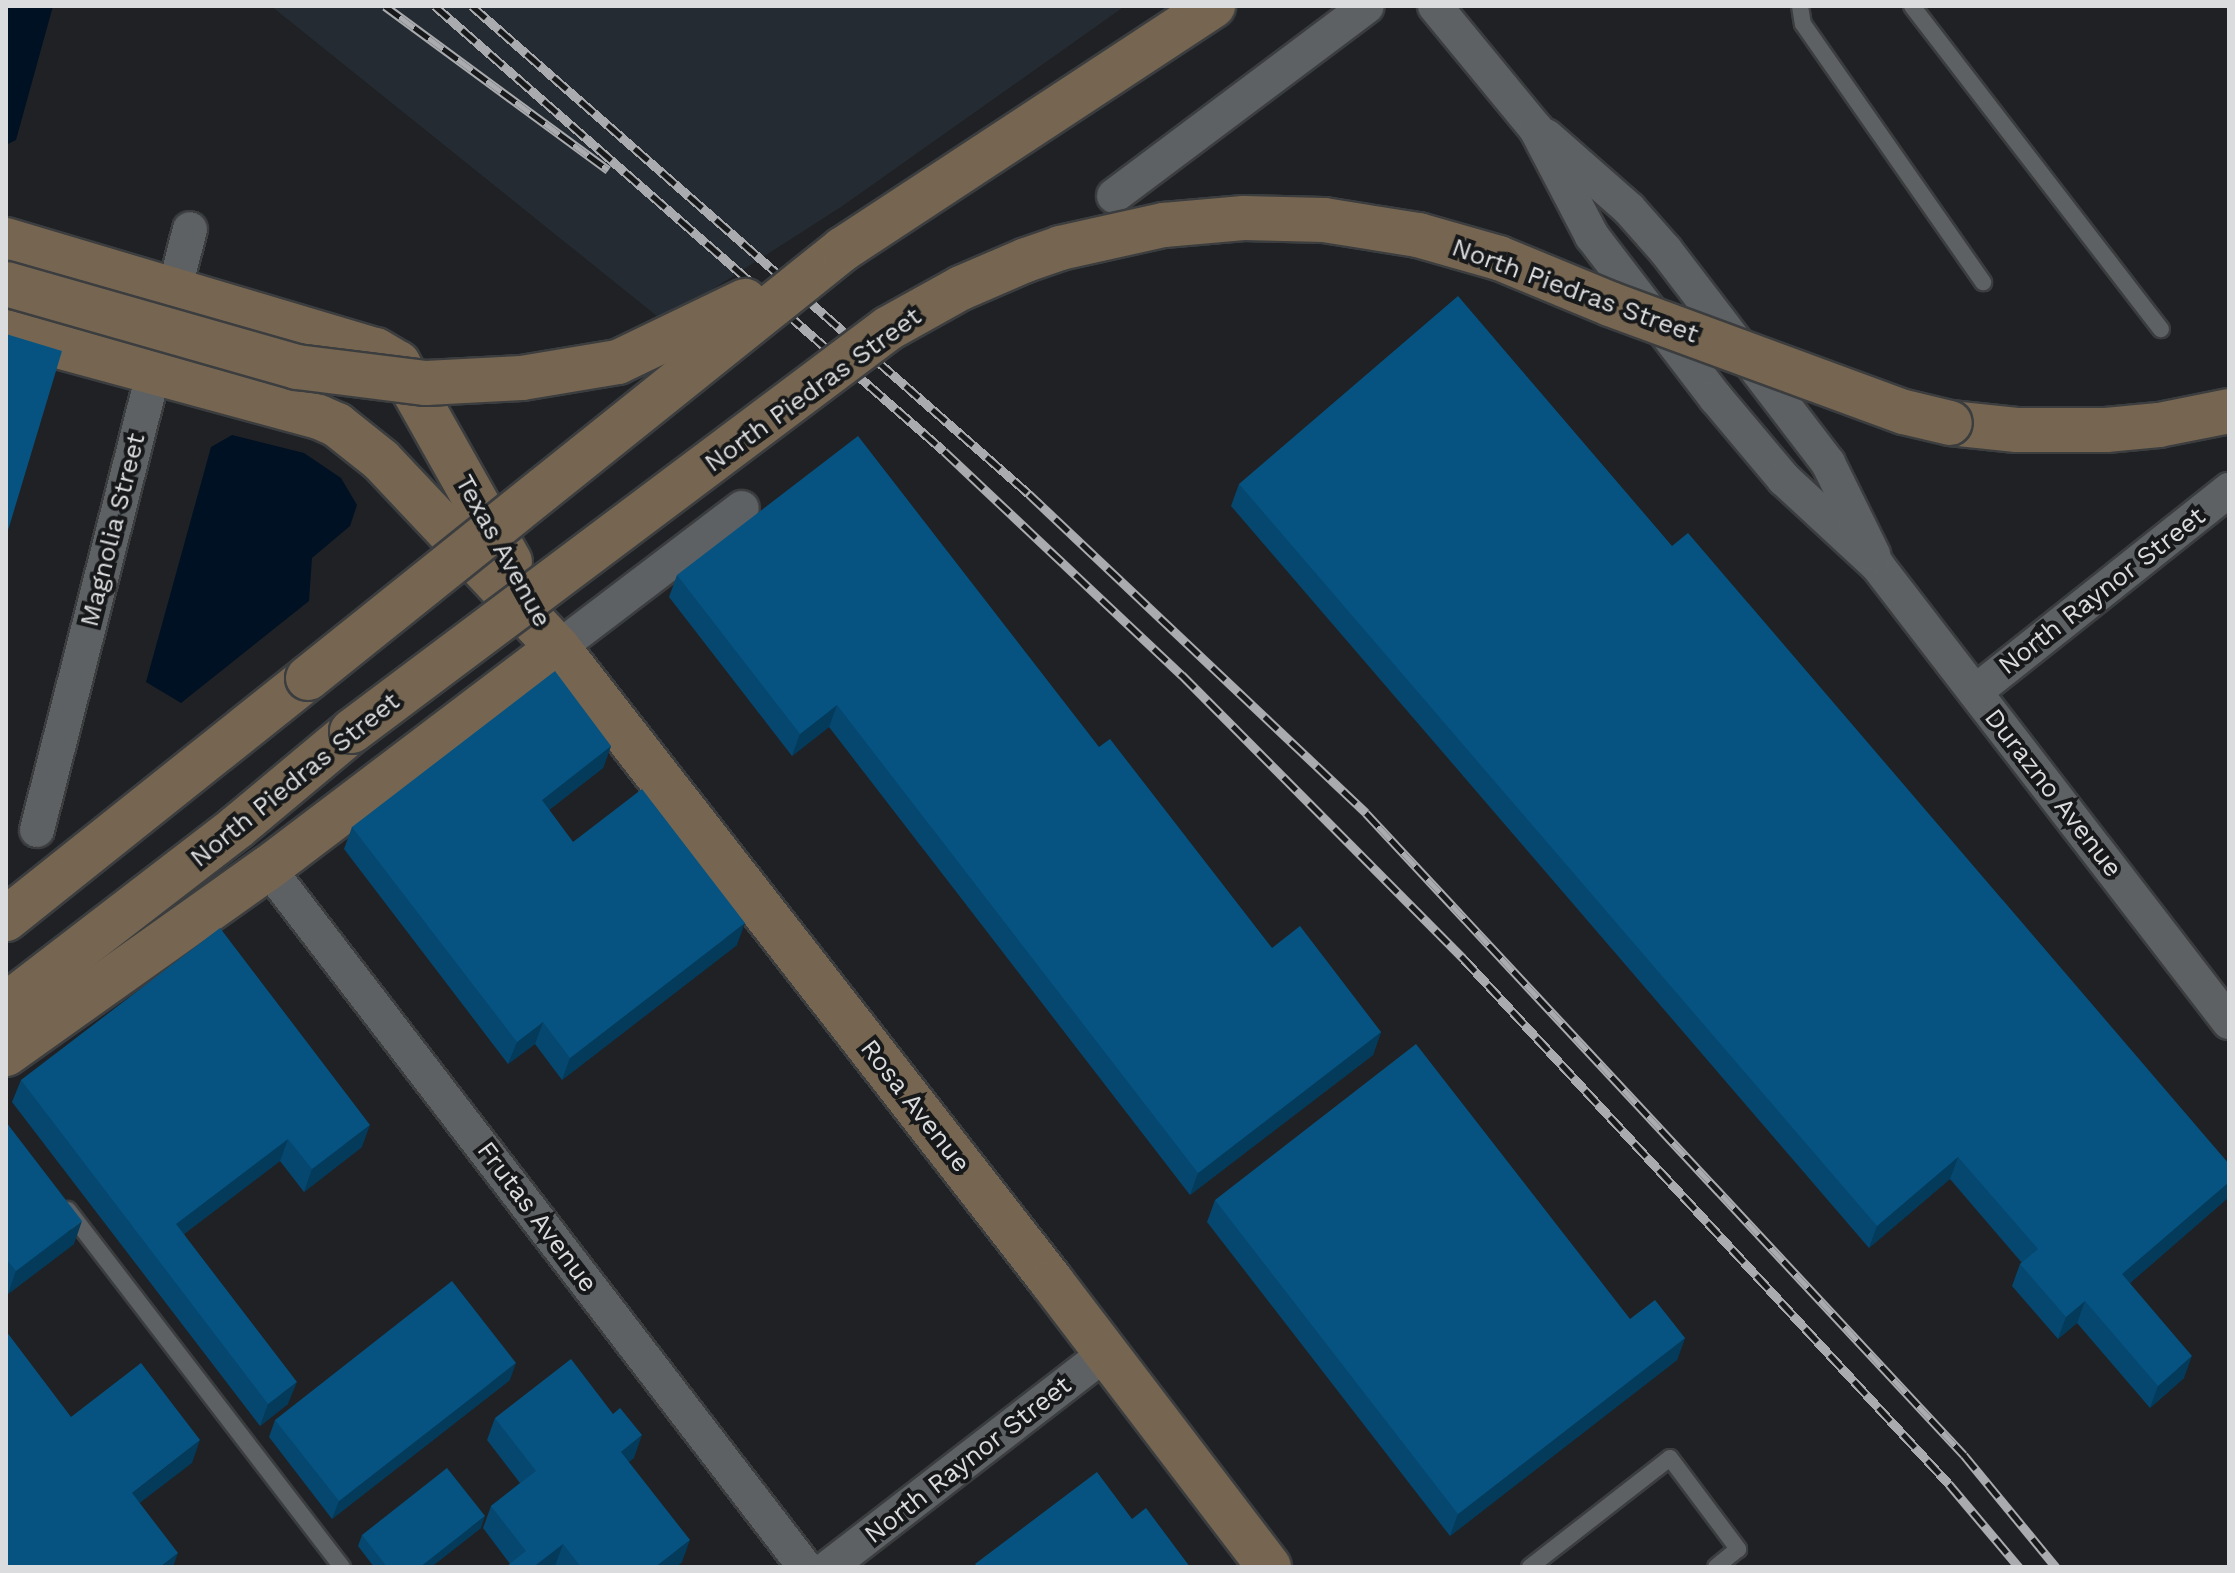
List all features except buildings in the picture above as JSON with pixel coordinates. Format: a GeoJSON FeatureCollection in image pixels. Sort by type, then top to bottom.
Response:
{"type":"FeatureCollection","features":[{"type":"Feature","properties":{"kind":"main road"},"geometry":{"type":"LineString","coordinates":[[6,919],[843,249],[1213,6]]}},
{"type":"Feature","properties":{"kind":"main road","name":"North Piedras Street"},"geometry":{"type":"LineString","coordinates":[[6,1005],[237,827],[352,731],[889,328],[961,288],[1060,248],[1164,225],[1244,218],[1324,220],[1418,235],[1499,258],[1610,304],[1904,412],[1950,423],[2017,430],[2106,430],[2159,425],[2229,411]]}},
{"type":"Feature","properties":{"kind":"main road","name":"Texas Avenue"},"geometry":{"type":"LineString","coordinates":[[6,240],[376,350],[398,363],[558,648]]}},
{"type":"Feature","properties":{"kind":"main road"},"geometry":{"type":"LineString","coordinates":[[6,284],[297,367],[426,383],[522,378],[618,362],[693,328],[843,249]]}},
{"type":"Feature","properties":{"kind":"main road","name":"Texas Avenue"},"geometry":{"type":"LineString","coordinates":[[6,332],[319,417],[337,425],[381,460],[558,648]]}},
{"type":"Feature","properties":{"kind":"main road","name":"North Piedras Street"},"geometry":{"type":"LineString","coordinates":[[6,1054],[268,868],[558,648]]}},
{"type":"Feature","properties":{"kind":"main road","name":"Rosa Avenue"},"geometry":{"type":"LineString","coordinates":[[558,648],[1269,1567]]}},
{"type":"Feature","properties":{"kind":"street"},"geometry":{"type":"LineString","coordinates":[[1114,196],[1367,6]]}},
{"type":"Feature","properties":{"kind":"street","name":"Durazno Avenue"},"geometry":{"type":"LineString","coordinates":[[1435,6],[1536,129],[1592,236],[1716,398],[1784,479],[1877,565],[2229,1022]]}},
{"type":"Feature","properties":{"kind":"street","name":"Durazno Avenue"},"geometry":{"type":"LineString","coordinates":[[1536,129],[1563,148],[1629,209],[1666,251],[1828,463],[1877,565]]}},
{"type":"Feature","properties":{"kind":"street","name":"Magnolia Street"},"geometry":{"type":"LineString","coordinates":[[37,830],[190,229]]}},
{"type":"Feature","properties":{"kind":"street","name":"North Raynor Street"},"geometry":{"type":"LineString","coordinates":[[1975,692],[2229,490]]}},
{"type":"Feature","properties":{"kind":"street","name":"North Piedras Street"},"geometry":{"type":"LineString","coordinates":[[558,648],[742,508]]}},
{"type":"Feature","properties":{"kind":"street","name":"Frutas Avenue"},"geometry":{"type":"LineString","coordinates":[[268,868],[805,1567]]}},
{"type":"Feature","properties":{"kind":"street","name":"North Raynor Street"},"geometry":{"type":"LineString","coordinates":[[829,1567],[1106,1353]]}},
{"type":"Feature","properties":{"kind":"lane"},"geometry":{"type":"LineString","coordinates":[[1800,6],[1803,24],[1983,282]]}},
{"type":"Feature","properties":{"kind":"lane"},"geometry":{"type":"LineString","coordinates":[[1912,6],[2161,329]]}},
{"type":"Feature","properties":{"kind":"lane"},"geometry":{"type":"LineString","coordinates":[[54,1193],[342,1567]]}},
{"type":"Feature","properties":{"kind":"lane"},"geometry":{"type":"LineString","coordinates":[[1530,1567],[1670,1458],[1738,1549],[1716,1567]]}},
{"type":"Feature","properties":{"kind":"shaded area"},"geometry":{"type":"Polygon","coordinates":[[[271,6],[1125,6],[841,207],[663,321],[271,6]]]}},
{"type":"Feature","properties":{"kind":"water"},"geometry":{"type":"Polygon","coordinates":[[[6,6],[53,6],[16,140],[6,145],[6,6]]]}},
{"type":"Feature","properties":{"kind":"water"},"geometry":{"type":"Polygon","coordinates":[[[232,435],[304,453],[341,478],[357,505],[350,526],[312,558],[309,601],[181,703],[146,682],[211,447],[232,435]]]}},
{"type":"Feature","properties":{"kind":"railway"},"geometry":{"type":"LineString","coordinates":[[385,6],[608,170]]}},
{"type":"Feature","properties":{"kind":"railway"},"geometry":{"type":"LineString","coordinates":[[435,6],[944,451],[1182,675],[1463,958],[1949,1484],[2019,1567]]}},
{"type":"Feature","properties":{"kind":"railway"},"geometry":{"type":"LineString","coordinates":[[472,6],[1029,494],[1366,813],[1964,1455],[2056,1567]]}}]}
